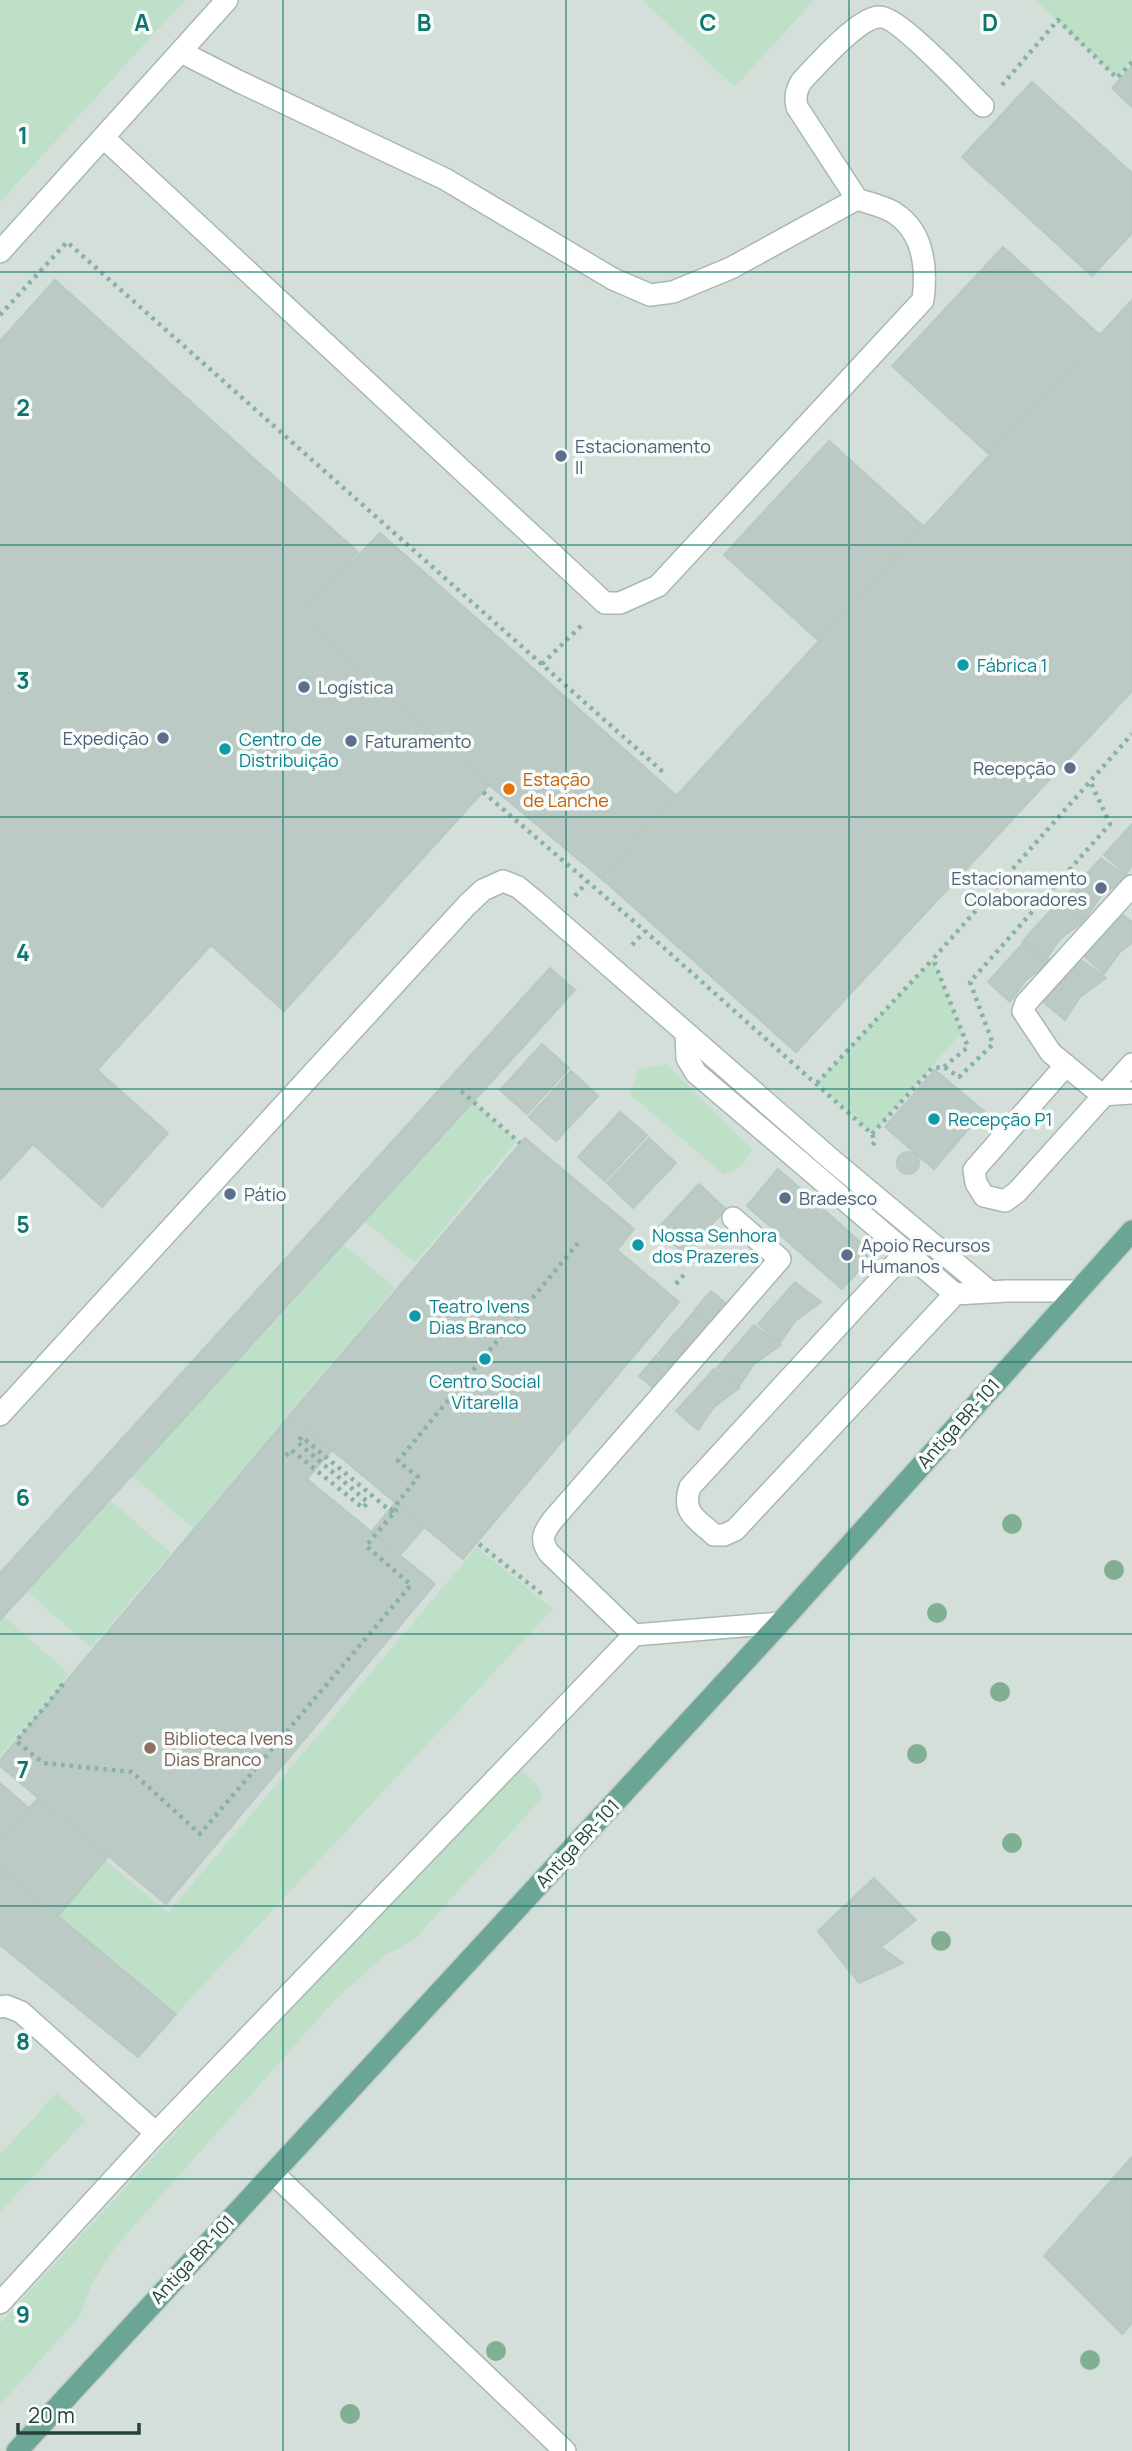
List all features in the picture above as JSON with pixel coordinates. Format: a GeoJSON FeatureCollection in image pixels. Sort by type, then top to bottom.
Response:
{"type":"FeatureCollection","features":[{"type":"Feature","properties":{"kind":"main road","name":"Antiga BR-101"},"geometry":{"type":"LineString","coordinates":[[17,2451],[779,1623],[1132,1230]]}},
{"type":"Feature","properties":{"kind":"lane"},"geometry":{"type":"LineString","coordinates":[[0,252],[227,0]]}},
{"type":"Feature","properties":{"kind":"lane"},"geometry":{"type":"LineString","coordinates":[[104,138],[605,603],[620,603],[658,586],[923,300],[924,259],[915,234],[894,212],[857,199],[797,107],[796,91],[801,82],[856,29],[869,19],[879,16],[888,18],[909,34],[983,106]]}},
{"type":"Feature","properties":{"kind":"lane"},"geometry":{"type":"LineString","coordinates":[[181,52],[445,179],[613,279],[650,295],[673,292],[731,268],[857,199]]}},
{"type":"Feature","properties":{"kind":"lane"},"geometry":{"type":"LineString","coordinates":[[0,1415],[483,890],[503,881],[518,887],[833,1161],[990,1292]]}},
{"type":"Feature","properties":{"kind":"lane"},"geometry":{"type":"LineString","coordinates":[[1132,886],[1024,1006],[1023,1011],[1051,1053],[1102,1095],[1132,1093]]}},
{"type":"Feature","properties":{"kind":"lane"},"geometry":{"type":"LineString","coordinates":[[686,1034],[687,1058],[696,1073],[955,1294],[1076,1291]]}},
{"type":"Feature","properties":{"kind":"lane"},"geometry":{"type":"LineString","coordinates":[[1066,1065],[974,1170],[976,1183],[984,1196],[1004,1201],[1017,1192],[1132,1064]]}},
{"type":"Feature","properties":{"kind":"lane"},"geometry":{"type":"LineString","coordinates":[[634,1635],[550,1553],[543,1542],[543,1536],[552,1521],[779,1259],[733,1218]]}},
{"type":"Feature","properties":{"kind":"lane"},"geometry":{"type":"LineString","coordinates":[[905,1253],[690,1488],[686,1499],[688,1510],[714,1535],[724,1535],[735,1530],[955,1294]]}},
{"type":"Feature","properties":{"kind":"lane"},"geometry":{"type":"LineString","coordinates":[[0,2303],[156,2133],[634,1635],[779,1623]]}},
{"type":"Feature","properties":{"kind":"lane"},"geometry":{"type":"LineString","coordinates":[[0,2007],[6,2006],[21,2012],[156,2133]]}},
{"type":"Feature","properties":{"kind":"lane"},"geometry":{"type":"LineString","coordinates":[[273,2173],[565,2451]]}},
{"type":"Feature","properties":{"kind":"path"},"geometry":{"type":"LineString","coordinates":[[983,106],[1058,20],[1117,78],[1132,62]]}},
{"type":"Feature","properties":{"kind":"path"},"geometry":{"type":"LineString","coordinates":[[0,316],[67,242],[663,772]]}},
{"type":"Feature","properties":{"kind":"path"},"geometry":{"type":"LineString","coordinates":[[542,664],[605,603]]}},
{"type":"Feature","properties":{"kind":"path"},"geometry":{"type":"LineString","coordinates":[[817,1083],[933,959],[1132,734]]}},
{"type":"Feature","properties":{"kind":"path"},"geometry":{"type":"LineString","coordinates":[[944,1067],[959,1077],[993,1044],[970,982],[1110,824],[1090,781]]}},
{"type":"Feature","properties":{"kind":"path"},"geometry":{"type":"LineString","coordinates":[[483,792],[817,1083],[872,1134],[875,1142],[872,1146]]}},
{"type":"Feature","properties":{"kind":"path"},"geometry":{"type":"LineString","coordinates":[[872,1134],[932,1068],[944,1067],[968,1047],[933,959]]}},
{"type":"Feature","properties":{"kind":"path"},"geometry":{"type":"LineString","coordinates":[[461,1091],[520,1143]]}},
{"type":"Feature","properties":{"kind":"path"},"geometry":{"type":"LineString","coordinates":[[61,1684],[16,1741],[43,1763],[132,1772],[200,1834],[411,1585],[366,1546],[418,1478],[398,1461],[578,1243]]}},
{"type":"Feature","properties":{"kind":"path"},"geometry":{"type":"LineString","coordinates":[[676,1284],[687,1270]]}},
{"type":"Feature","properties":{"kind":"path"},"geometry":{"type":"LineString","coordinates":[[286,1456],[291,1450],[363,1508],[368,1502],[297,1442],[302,1437],[395,1509]]}},
{"type":"Feature","properties":{"kind":"path"},"geometry":{"type":"LineString","coordinates":[[480,1544],[544,1595]]}},
{"type":"Feature","properties":{"kind":"shaded area"},"geometry":{"type":"Polygon","coordinates":[[[106,0],[1132,0],[1132,2451],[0,2451],[0,116],[106,0]]]}},
{"type":"Feature","properties":{"kind":"green space"},"geometry":{"type":"Polygon","coordinates":[[[0,0],[185,0],[0,202],[0,0]]]}},
{"type":"Feature","properties":{"kind":"green space"},"geometry":{"type":"Polygon","coordinates":[[[642,0],[814,0],[735,87],[642,0]]]}},
{"type":"Feature","properties":{"kind":"green space"},"geometry":{"type":"Polygon","coordinates":[[[1035,0],[1132,0],[1132,62],[1117,78],[1035,0]]]}},
{"type":"Feature","properties":{"kind":"green space"},"geometry":{"type":"Polygon","coordinates":[[[933,959],[962,1032],[872,1134],[817,1083],[933,959]]]}},
{"type":"Feature","properties":{"kind":"green space"},"geometry":{"type":"Polygon","coordinates":[[[666,1064],[752,1149],[741,1166],[724,1175],[630,1094],[638,1070],[666,1064]]]}},
{"type":"Feature","properties":{"kind":"green space"},"geometry":{"type":"Polygon","coordinates":[[[473,1102],[517,1141],[415,1263],[364,1221],[473,1102]]]}},
{"type":"Feature","properties":{"kind":"green space"},"geometry":{"type":"Polygon","coordinates":[[[343,1244],[395,1288],[193,1528],[132,1476],[343,1244]]]}},
{"type":"Feature","properties":{"kind":"green space"},"geometry":{"type":"Polygon","coordinates":[[[110,1500],[171,1553],[91,1648],[27,1591],[110,1500]]]}},
{"type":"Feature","properties":{"kind":"green space"},"geometry":{"type":"Polygon","coordinates":[[[477,1547],[553,1609],[176,2014],[58,1916],[105,1860],[168,1913],[477,1547]]]}},
{"type":"Feature","properties":{"kind":"green space"},"geometry":{"type":"Polygon","coordinates":[[[4,1616],[69,1674],[0,1756],[0,1620],[4,1616]]]}},
{"type":"Feature","properties":{"kind":"green space"},"geometry":{"type":"Polygon","coordinates":[[[518,1770],[534,1781],[542,1798],[414,1940],[384,1956],[337,1998],[116,2246],[93,2281],[79,2317],[0,2405],[0,2323],[509,1773],[518,1770]]]}},
{"type":"Feature","properties":{"kind":"green space"},"geometry":{"type":"Polygon","coordinates":[[[57,2093],[86,2120],[0,2212],[0,2154],[57,2093]]]}},
{"type":"Feature","properties":{"kind":"building"},"geometry":{"type":"Polygon","coordinates":[[[1132,66],[1132,107],[1112,88],[1132,66]]]}},
{"type":"Feature","properties":{"kind":"building"},"geometry":{"type":"Polygon","coordinates":[[[1032,82],[1132,173],[1132,233],[1092,276],[962,157],[1032,82]]]}},
{"type":"Feature","properties":{"kind":"building"},"geometry":{"type":"Polygon","coordinates":[[[1003,247],[1100,335],[989,454],[892,366],[1003,247]]]}},
{"type":"Feature","properties":{"kind":"building","name":"Centro de Distribuição"},"geometry":{"type":"Polygon","coordinates":[[[55,280],[358,552],[300,616],[489,785],[284,1011],[211,945],[97,1070],[168,1133],[102,1207],[33,1144],[0,1180],[0,341],[55,280]]]}},
{"type":"Feature","properties":{"kind":"building","name":"Fábrica 1"},"geometry":{"type":"Polygon","coordinates":[[[1132,300],[1132,691],[796,1052],[601,878],[1132,300]]]}},
{"type":"Feature","properties":{"kind":"building"},"geometry":{"type":"Polygon","coordinates":[[[829,441],[923,526],[818,640],[724,555],[829,441]]]}},
{"type":"Feature","properties":{"kind":"building"},"geometry":{"type":"Polygon","coordinates":[[[380,533],[676,795],[601,878],[489,785],[300,616],[380,533]]]}},
{"type":"Feature","properties":{"kind":"building"},"geometry":{"type":"Polygon","coordinates":[[[1132,824],[1132,865],[1126,874],[1104,855],[1132,824]]]}},
{"type":"Feature","properties":{"kind":"building"},"geometry":{"type":"Polygon","coordinates":[[[1101,858],[1127,877],[1101,896],[1085,919],[1064,899],[1101,858]]]}},
{"type":"Feature","properties":{"kind":"building"},"geometry":{"type":"Polygon","coordinates":[[[1059,901],[1085,920],[1060,939],[1044,962],[1022,942],[1059,901]]]}},
{"type":"Feature","properties":{"kind":"building"},"geometry":{"type":"Polygon","coordinates":[[[1120,913],[1132,922],[1132,943],[1120,952],[1104,974],[1083,955],[1120,913]]]}},
{"type":"Feature","properties":{"kind":"building"},"geometry":{"type":"Polygon","coordinates":[[[1025,941],[1051,961],[1026,980],[1010,1002],[988,982],[1025,941]]]}},
{"type":"Feature","properties":{"kind":"building"},"geometry":{"type":"Polygon","coordinates":[[[1080,959],[1106,978],[1080,997],[1065,1020],[1042,1001],[1080,959]]]}},
{"type":"Feature","properties":{"kind":"building"},"geometry":{"type":"Polygon","coordinates":[[[550,968],[575,990],[0,1620],[0,1573],[550,968]]]}},
{"type":"Feature","properties":{"kind":"building"},"geometry":{"type":"Polygon","coordinates":[[[542,1044],[569,1068],[527,1114],[500,1090],[542,1044]]]}},
{"type":"Feature","properties":{"kind":"building","name":"Recepção P1"},"geometry":{"type":"Polygon","coordinates":[[[935,1070],[984,1111],[934,1169],[885,1127],[935,1070]]]}},
{"type":"Feature","properties":{"kind":"building"},"geometry":{"type":"Polygon","coordinates":[[[571,1071],[598,1096],[556,1141],[529,1117],[571,1071]]]}},
{"type":"Feature","properties":{"kind":"building"},"geometry":{"type":"Polygon","coordinates":[[[620,1112],[647,1135],[605,1181],[578,1157],[620,1112]]]}},
{"type":"Feature","properties":{"kind":"building","name":"Centro Social Vitarella"},"geometry":{"type":"Polygon","coordinates":[[[525,1138],[634,1229],[617,1250],[679,1302],[463,1559],[290,1415],[525,1138]]]}},
{"type":"Feature","properties":{"kind":"building"},"geometry":{"type":"Polygon","coordinates":[[[649,1138],[676,1163],[633,1208],[607,1183],[649,1138]]]}},
{"type":"Feature","properties":{"kind":"building"},"geometry":{"type":"Polygon","coordinates":[[[908,1152],[918,1159],[919,1163],[912,1173],[908,1174],[898,1167],[897,1163],[904,1153],[908,1152]]]}},
{"type":"Feature","properties":{"kind":"building"},"geometry":{"type":"Polygon","coordinates":[[[778,1169],[874,1254],[842,1289],[747,1206],[778,1169]]]}},
{"type":"Feature","properties":{"kind":"building"},"geometry":{"type":"Polygon","coordinates":[[[699,1184],[726,1209],[684,1254],[657,1229],[699,1184]]]}},
{"type":"Feature","properties":{"kind":"building"},"geometry":{"type":"Polygon","coordinates":[[[795,1282],[821,1302],[795,1321],[780,1343],[758,1324],[795,1282]]]}},
{"type":"Feature","properties":{"kind":"building"},"geometry":{"type":"Polygon","coordinates":[[[711,1291],[730,1307],[712,1327],[694,1311],[711,1291]]]}},
{"type":"Feature","properties":{"kind":"building"},"geometry":{"type":"Polygon","coordinates":[[[693,1313],[712,1328],[694,1348],[676,1333],[693,1313]]]}},
{"type":"Feature","properties":{"kind":"building"},"geometry":{"type":"Polygon","coordinates":[[[754,1325],[781,1345],[754,1364],[739,1386],[717,1368],[754,1325]]]}},
{"type":"Feature","properties":{"kind":"building"},"geometry":{"type":"Polygon","coordinates":[[[674,1334],[693,1350],[676,1370],[658,1354],[674,1334]]]}},
{"type":"Feature","properties":{"kind":"building"},"geometry":{"type":"Polygon","coordinates":[[[656,1356],[675,1371],[658,1392],[639,1376],[656,1356]]]}},
{"type":"Feature","properties":{"kind":"building"},"geometry":{"type":"Polygon","coordinates":[[[714,1369],[739,1388],[714,1407],[698,1430],[676,1411],[714,1369]]]}},
{"type":"Feature","properties":{"kind":"building"},"geometry":{"type":"Polygon","coordinates":[[[290,1415],[332,1450],[307,1479],[435,1584],[166,1904],[0,1766],[0,1760],[290,1415]]]}},
{"type":"Feature","properties":{"kind":"building"},"geometry":{"type":"Polygon","coordinates":[[[396,1502],[425,1526],[400,1555],[371,1532],[396,1502]]]}},
{"type":"Feature","properties":{"kind":"building"},"geometry":{"type":"Polygon","coordinates":[[[0,1783],[29,1808],[0,1843],[0,1783]]]}},
{"type":"Feature","properties":{"kind":"building"},"geometry":{"type":"Polygon","coordinates":[[[38,1798],[109,1856],[58,1916],[0,1868],[0,1843],[38,1798]]]}},
{"type":"Feature","properties":{"kind":"building"},"geometry":{"type":"Polygon","coordinates":[[[0,1868],[176,2014],[138,2057],[0,1945],[0,1868]]]}},
{"type":"Feature","properties":{"kind":"building"},"geometry":{"type":"Polygon","coordinates":[[[874,1878],[916,1920],[881,1947],[903,1963],[859,1983],[818,1931],[874,1878]]]}},
{"type":"Feature","properties":{"kind":"building"},"geometry":{"type":"Polygon","coordinates":[[[1132,2157],[1132,2323],[1122,2334],[1044,2256],[1132,2157]]]}},
{"type":"Feature","properties":{"kind":"place","name":"Estacionamento II"},"geometry":{"type":"Point","coordinates":[561,456]}},
{"type":"Feature","properties":{"kind":"place","name":"Fábrica 1"},"geometry":{"type":"Point","coordinates":[963,665]}},
{"type":"Feature","properties":{"kind":"place","name":"Logística"},"geometry":{"type":"Point","coordinates":[304,687]}},
{"type":"Feature","properties":{"kind":"place","name":"Expedição"},"geometry":{"type":"Point","coordinates":[163,738]}},
{"type":"Feature","properties":{"kind":"place","name":"Faturamento"},"geometry":{"type":"Point","coordinates":[351,741]}},
{"type":"Feature","properties":{"kind":"place","name":"Centro de Distribuição"},"geometry":{"type":"Point","coordinates":[225,749]}},
{"type":"Feature","properties":{"kind":"place","name":"Recepção"},"geometry":{"type":"Point","coordinates":[1070,768]}},
{"type":"Feature","properties":{"kind":"place","name":"Estação de Lanche"},"geometry":{"type":"Point","coordinates":[509,789]}},
{"type":"Feature","properties":{"kind":"place","name":"Estacionamento Colaboradores"},"geometry":{"type":"Point","coordinates":[1101,888]}},
{"type":"Feature","properties":{"kind":"place","name":"Recepção P1"},"geometry":{"type":"Point","coordinates":[934,1119]}},
{"type":"Feature","properties":{"kind":"place","name":"Pátio"},"geometry":{"type":"Point","coordinates":[230,1194]}},
{"type":"Feature","properties":{"kind":"place","name":"Bradesco"},"geometry":{"type":"Point","coordinates":[785,1198]}},
{"type":"Feature","properties":{"kind":"place","name":"Nossa Senhora dos Prazeres"},"geometry":{"type":"Point","coordinates":[638,1245]}},
{"type":"Feature","properties":{"kind":"place","name":"Apoio Recursos Humanos"},"geometry":{"type":"Point","coordinates":[847,1255]}},
{"type":"Feature","properties":{"kind":"place","name":"Teatro Ivens Dias Branco"},"geometry":{"type":"Point","coordinates":[415,1316]}},
{"type":"Feature","properties":{"kind":"place","name":"Centro Social Vitarella"},"geometry":{"type":"Point","coordinates":[485,1359]}},
{"type":"Feature","properties":{"kind":"place","name":"Biblioteca Ivens Dias Branco"},"geometry":{"type":"Point","coordinates":[150,1748]}}]}
